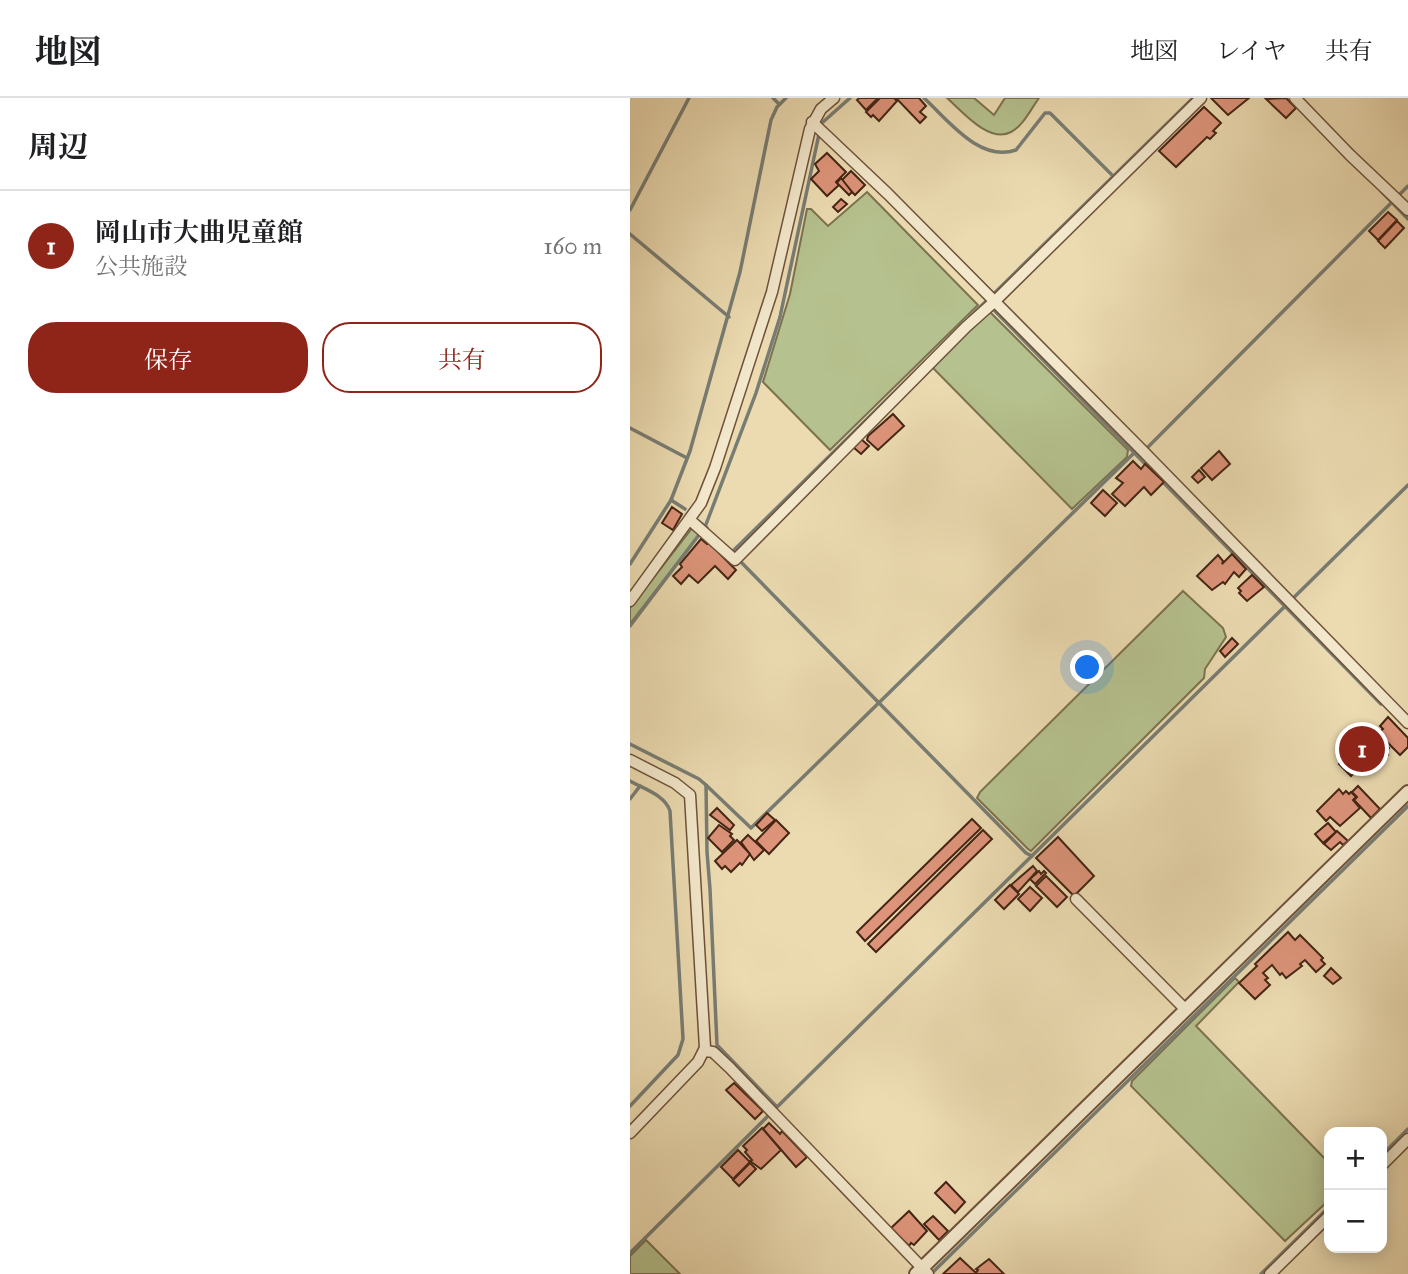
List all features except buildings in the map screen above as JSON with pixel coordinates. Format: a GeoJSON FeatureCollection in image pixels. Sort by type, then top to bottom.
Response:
{"type":"FeatureCollection","features":[{"type":"Feature","properties":{"kind":"street"},"geometry":{"type":"LineString","coordinates":[[630,601],[701,503],[715,468],[772,292],[812,122],[821,109],[834,98]]}},
{"type":"Feature","properties":{"kind":"street"},"geometry":{"type":"LineString","coordinates":[[690,520],[735,560],[991,302],[1201,98]]}},
{"type":"Feature","properties":{"kind":"street"},"geometry":{"type":"LineString","coordinates":[[1295,98],[1408,210]]}},
{"type":"Feature","properties":{"kind":"street"},"geometry":{"type":"LineString","coordinates":[[812,122],[888,194],[991,302],[1143,451],[1408,723]]}},
{"type":"Feature","properties":{"kind":"street"},"geometry":{"type":"LineString","coordinates":[[630,760],[675,783],[684,789],[691,800],[705,1051],[698,1062],[630,1133]]}},
{"type":"Feature","properties":{"kind":"street"},"geometry":{"type":"LineString","coordinates":[[705,1051],[713,1052],[730,1068],[923,1272],[1185,1009],[1408,792]]}},
{"type":"Feature","properties":{"kind":"street"},"geometry":{"type":"LineString","coordinates":[[1076,900],[1185,1009]]}},
{"type":"Feature","properties":{"kind":"street"},"geometry":{"type":"LineString","coordinates":[[1387,1160],[1408,1139]]}},
{"type":"Feature","properties":{"kind":"street"},"geometry":{"type":"LineString","coordinates":[[1270,1274],[1324,1221]]}},
{"type":"Feature","properties":{"kind":"green space"},"geometry":{"type":"Polygon","coordinates":[[[947,98],[974,98],[994,115],[1005,98],[1039,98],[1019,126],[1003,135],[985,130],[947,98]]]}},
{"type":"Feature","properties":{"kind":"green space"},"geometry":{"type":"Polygon","coordinates":[[[867,192],[978,305],[830,450],[763,382],[790,294],[807,209],[811,209],[828,226],[867,192]]]}},
{"type":"Feature","properties":{"kind":"green space"},"geometry":{"type":"Polygon","coordinates":[[[989,311],[1128,450],[1127,457],[1072,509],[933,368],[989,311]]]}},
{"type":"Feature","properties":{"kind":"green space"},"geometry":{"type":"Polygon","coordinates":[[[693,527],[700,533],[630,624],[630,608],[693,527]]]}},
{"type":"Feature","properties":{"kind":"green space"},"geometry":{"type":"Polygon","coordinates":[[[1183,591],[1223,628],[1226,637],[1205,669],[1204,678],[1031,851],[977,798],[980,792],[1183,591]]]}},
{"type":"Feature","properties":{"kind":"green space"},"geometry":{"type":"Polygon","coordinates":[[[1235,978],[1239,982],[1196,1026],[1324,1158],[1324,1205],[1285,1241],[1131,1086],[1132,1081],[1235,978]]]}},
{"type":"Feature","properties":{"kind":"green space"},"geometry":{"type":"Polygon","coordinates":[[[646,1240],[680,1274],[630,1274],[630,1256],[646,1240]]]}},
{"type":"Feature","properties":{"kind":"waterway"},"geometry":{"type":"LineString","coordinates":[[630,210],[689,98]]}},
{"type":"Feature","properties":{"kind":"waterway"},"geometry":{"type":"LineString","coordinates":[[773,98],[779,104]]}},
{"type":"Feature","properties":{"kind":"waterway"},"geometry":{"type":"LineString","coordinates":[[630,564],[671,500],[690,451],[740,272],[771,120],[777,107],[786,98]]}},
{"type":"Feature","properties":{"kind":"waterway"},"geometry":{"type":"LineString","coordinates":[[823,122],[850,98]]}},
{"type":"Feature","properties":{"kind":"waterway"},"geometry":{"type":"LineString","coordinates":[[924,98],[954,128],[977,145],[1003,152],[1016,150],[1045,113],[1050,113],[1113,176]]}},
{"type":"Feature","properties":{"kind":"waterway"},"geometry":{"type":"LineString","coordinates":[[970,317],[1193,98]]}},
{"type":"Feature","properties":{"kind":"waterway"},"geometry":{"type":"LineString","coordinates":[[630,626],[705,527],[756,393],[780,317],[819,134]]}},
{"type":"Feature","properties":{"kind":"waterway"},"geometry":{"type":"LineString","coordinates":[[1145,450],[1408,186]]}},
{"type":"Feature","properties":{"kind":"waterway"},"geometry":{"type":"LineString","coordinates":[[1381,191],[1408,219]]}},
{"type":"Feature","properties":{"kind":"waterway"},"geometry":{"type":"LineString","coordinates":[[630,234],[729,317]]}},
{"type":"Feature","properties":{"kind":"waterway"},"geometry":{"type":"LineString","coordinates":[[992,308],[1381,704]]}},
{"type":"Feature","properties":{"kind":"waterway"},"geometry":{"type":"LineString","coordinates":[[730,550],[732,552],[927,360]]}},
{"type":"Feature","properties":{"kind":"waterway"},"geometry":{"type":"LineString","coordinates":[[630,428],[687,458]]}},
{"type":"Feature","properties":{"kind":"waterway"},"geometry":{"type":"LineString","coordinates":[[706,785],[751,828],[1135,452]]}},
{"type":"Feature","properties":{"kind":"waterway"},"geometry":{"type":"LineString","coordinates":[[776,1108],[1408,485]]}},
{"type":"Feature","properties":{"kind":"waterway"},"geometry":{"type":"LineString","coordinates":[[671,500],[685,509]]}},
{"type":"Feature","properties":{"kind":"waterway"},"geometry":{"type":"LineString","coordinates":[[698,521],[707,528]]}},
{"type":"Feature","properties":{"kind":"waterway"},"geometry":{"type":"LineString","coordinates":[[739,560],[1026,853],[1032,856]]}},
{"type":"Feature","properties":{"kind":"waterway"},"geometry":{"type":"LineString","coordinates":[[630,744],[706,785],[717,1045],[776,1106]]}},
{"type":"Feature","properties":{"kind":"waterway"},"geometry":{"type":"LineString","coordinates":[[630,781],[659,797],[670,811],[683,1039],[678,1055],[630,1106]]}},
{"type":"Feature","properties":{"kind":"waterway"},"geometry":{"type":"LineString","coordinates":[[630,799],[640,786]]}},
{"type":"Feature","properties":{"kind":"waterway"},"geometry":{"type":"LineString","coordinates":[[931,1274],[1408,806]]}},
{"type":"Feature","properties":{"kind":"waterway"},"geometry":{"type":"LineString","coordinates":[[630,1253],[770,1114]]}},
{"type":"Feature","properties":{"kind":"waterway"},"geometry":{"type":"LineString","coordinates":[[1387,1150],[1408,1129]]}},
{"type":"Feature","properties":{"kind":"waterway"},"geometry":{"type":"LineString","coordinates":[[1261,1274],[1324,1212]]}},
{"type":"Feature","properties":{"kind":"place","name":"岡山市大曲児童館"},"geometry":{"type":"Point","coordinates":[1362,749]}}]}
